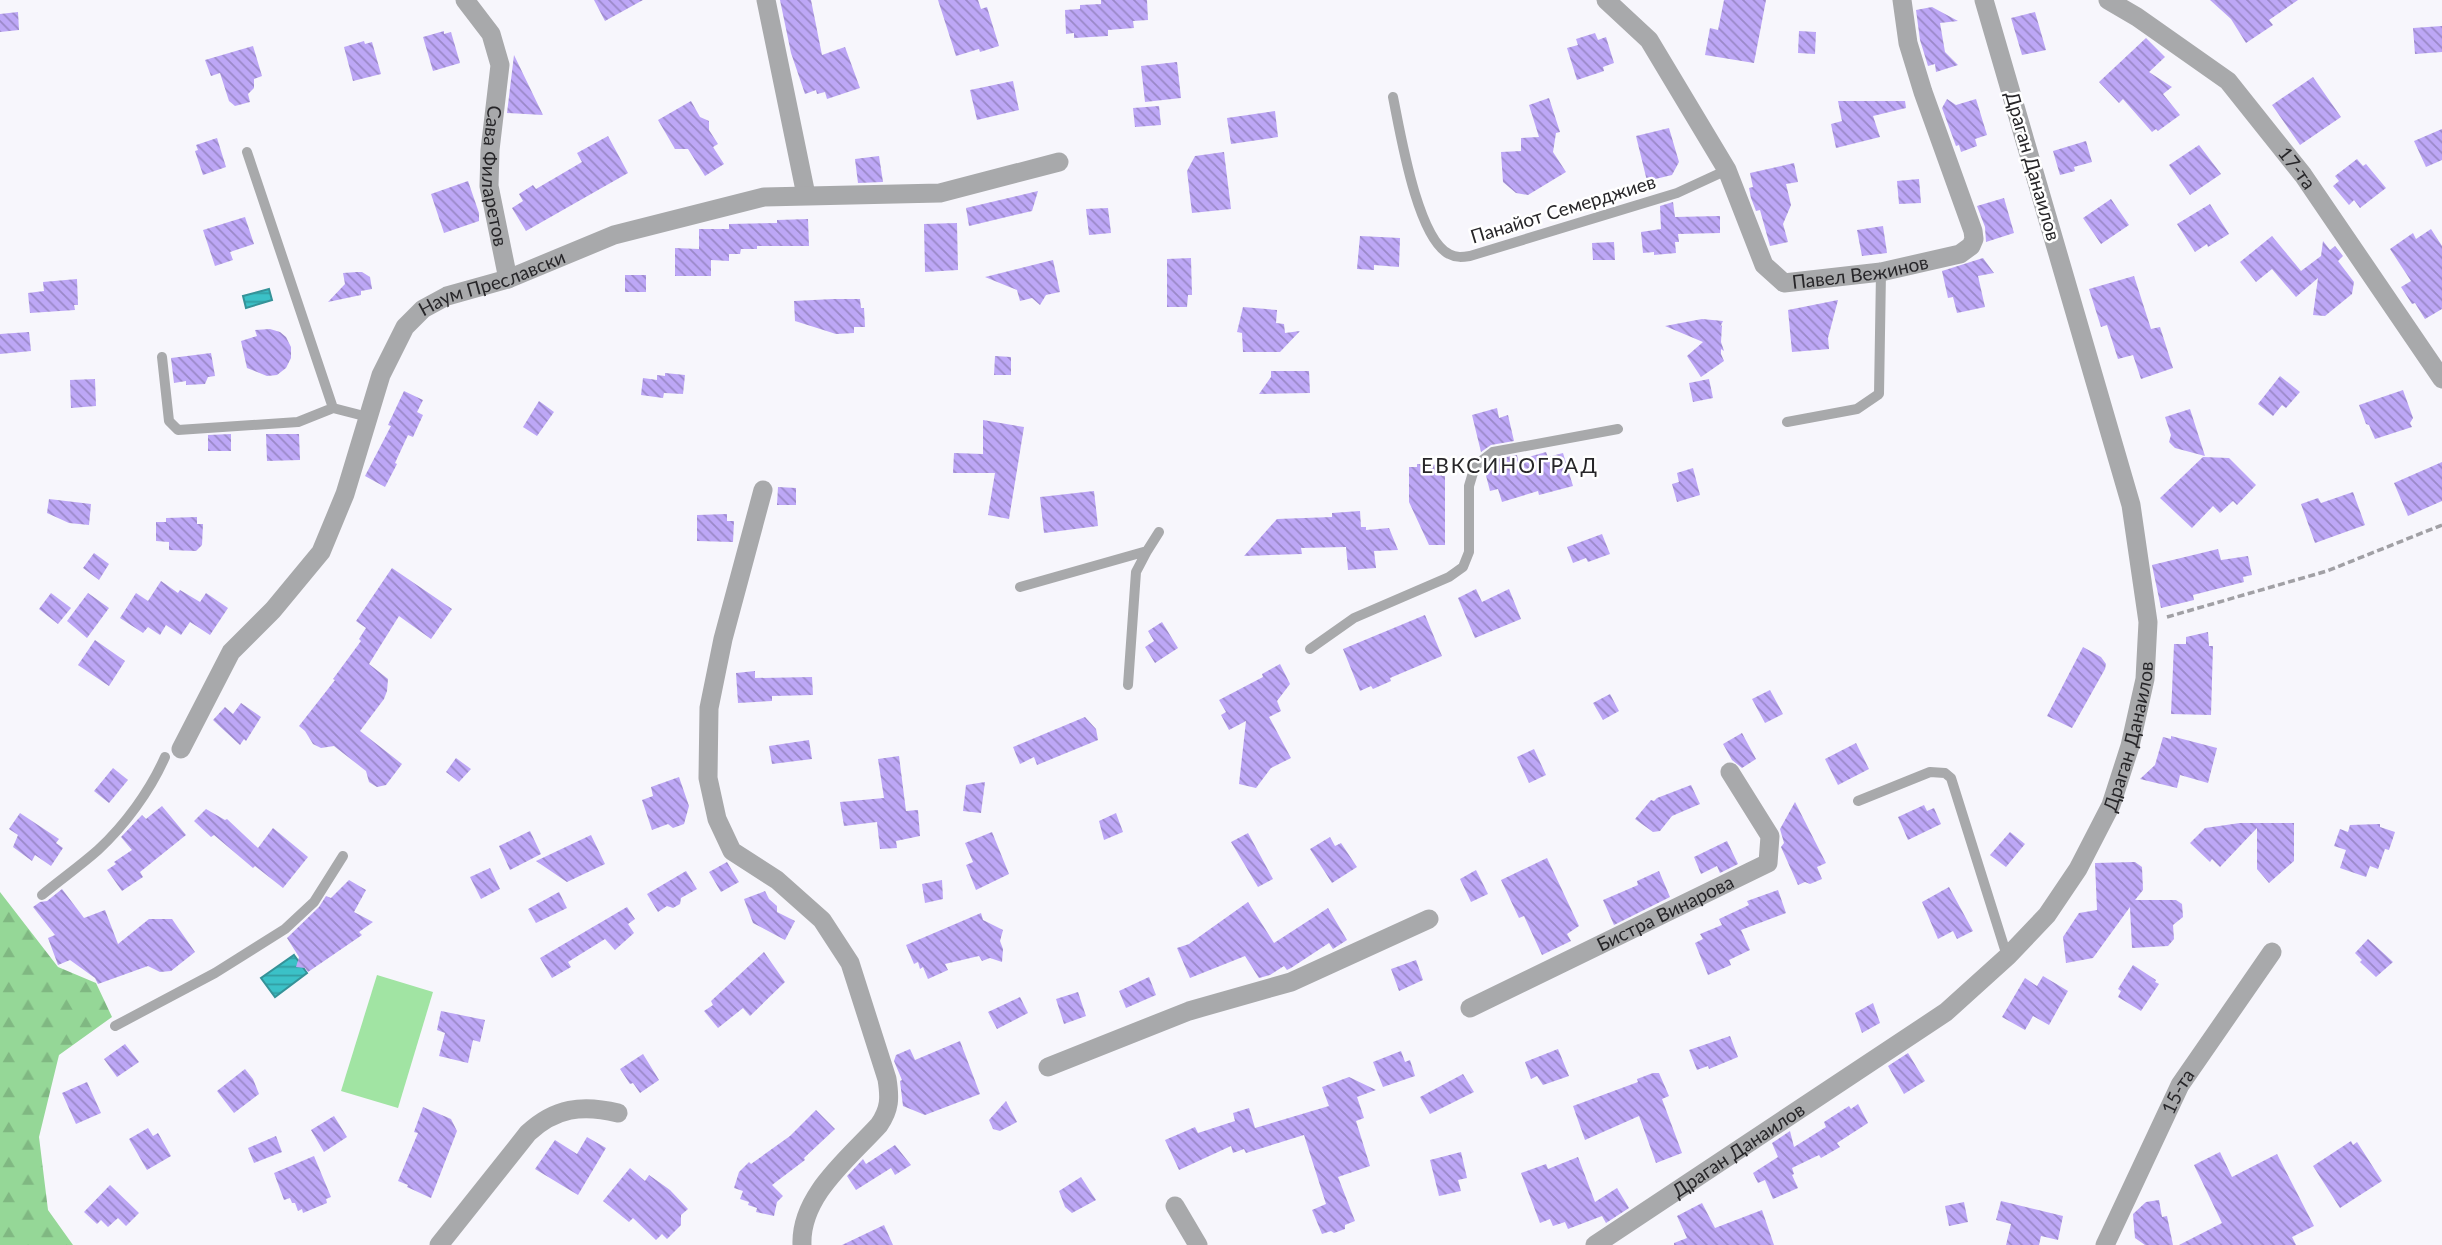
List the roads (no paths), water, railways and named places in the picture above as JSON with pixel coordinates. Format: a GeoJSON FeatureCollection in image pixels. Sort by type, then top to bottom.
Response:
{"type":"FeatureCollection","features":[{"type":"Feature","properties":{"kind":"street","name":"Сава Филаретов"},"geometry":{"type":"LineString","coordinates":[[466,0],[491,34],[500,65],[489,150],[489,186],[508,279]]}},
{"type":"Feature","properties":{"kind":"street"},"geometry":{"type":"LineString","coordinates":[[766,0],[806,195]]}},
{"type":"Feature","properties":{"kind":"street","name":"Павел Вежинов"},"geometry":{"type":"LineString","coordinates":[[1606,0],[1649,40],[1727,170],[1764,265],[1784,284],[1881,272],[1960,254],[1967,251],[1974,239],[1908,43],[1902,0]]}},
{"type":"Feature","properties":{"kind":"street","name":"Драган Данаилов"},"geometry":{"type":"LineString","coordinates":[[1595,1245],[1946,1012],[2008,956],[2047,915],[2078,869],[2112,805],[2130,746],[2144,679],[2148,622],[2131,505],[1984,0]]}},
{"type":"Feature","properties":{"kind":"street","name":"17-та"},"geometry":{"type":"LineString","coordinates":[[2108,0],[2137,17],[2228,81],[2303,175],[2442,379]]}},
{"type":"Feature","properties":{"kind":"street","name":"Наум Преславски"},"geometry":{"type":"LineString","coordinates":[[173,753],[231,652],[273,610],[321,552],[345,494],[381,375],[405,327],[423,309],[447,296],[508,279],[614,235],[764,197],[940,194],[1059,162]]}},
{"type":"Feature","properties":{"kind":"street"},"geometry":{"type":"LineString","coordinates":[[763,490],[723,639],[709,708],[708,778],[717,819],[732,851],[777,880],[822,920],[850,963],[887,1079],[890,1098],[887,1113],[879,1125],[820,1191],[807,1211],[802,1245]]}},
{"type":"Feature","properties":{"kind":"street","name":"Бистра Винарова"},"geometry":{"type":"LineString","coordinates":[[1470,1008],[1768,863],[1770,836],[1730,772]]}},
{"type":"Feature","properties":{"kind":"street"},"geometry":{"type":"LineString","coordinates":[[1048,1067],[1189,1011],[1291,982],[1429,919]]}},
{"type":"Feature","properties":{"kind":"street","name":"15-та"},"geometry":{"type":"LineString","coordinates":[[2105,1245],[2180,1086],[2272,952]]}},
{"type":"Feature","properties":{"kind":"street"},"geometry":{"type":"LineString","coordinates":[[439,1245],[528,1133],[542,1120],[565,1111],[595,1107],[618,1113]]}},
{"type":"Feature","properties":{"kind":"street"},"geometry":{"type":"LineString","coordinates":[[1175,1206],[1198,1245]]}},
{"type":"Feature","properties":{"kind":"lane","name":"Панайот Семерджиев"},"geometry":{"type":"LineString","coordinates":[[1393,97],[1416,201],[1441,249],[1450,255],[1470,256],[1664,197],[1727,170]]}},
{"type":"Feature","properties":{"kind":"lane"},"geometry":{"type":"LineString","coordinates":[[247,152],[333,408]]}},
{"type":"Feature","properties":{"kind":"lane"},"geometry":{"type":"LineString","coordinates":[[1787,422],[1857,409],[1879,394],[1881,272]]}},
{"type":"Feature","properties":{"kind":"lane"},"geometry":{"type":"LineString","coordinates":[[162,357],[169,421],[172,427],[178,430],[298,422],[333,408],[368,416]]}},
{"type":"Feature","properties":{"kind":"lane"},"geometry":{"type":"LineString","coordinates":[[1310,649],[1354,618],[1449,577],[1463,567],[1469,552],[1469,486],[1475,466],[1493,452],[1618,429]]}},
{"type":"Feature","properties":{"kind":"lane"},"geometry":{"type":"LineString","coordinates":[[1128,685],[1136,572],[1159,531]]}},
{"type":"Feature","properties":{"kind":"lane"},"geometry":{"type":"LineString","coordinates":[[1020,587],[1147,551]]}},
{"type":"Feature","properties":{"kind":"lane"},"geometry":{"type":"LineString","coordinates":[[42,895],[99,850],[125,820],[173,753]]}},
{"type":"Feature","properties":{"kind":"lane"},"geometry":{"type":"LineString","coordinates":[[1858,801],[1930,772],[1945,773],[1951,778],[2008,956]]}},
{"type":"Feature","properties":{"kind":"lane"},"geometry":{"type":"LineString","coordinates":[[115,1026],[215,973],[285,929],[314,902],[342,856]]}},
{"type":"Feature","properties":{"kind":"water"},"geometry":{"type":"Polygon","coordinates":[[[269,289],[272,300],[246,308],[243,296],[269,289]]]}},
{"type":"Feature","properties":{"kind":"water"},"geometry":{"type":"Polygon","coordinates":[[[294,955],[307,973],[275,997],[261,978],[294,955]]]}},
{"type":"Feature","properties":{"kind":"district","name":"ЕВКСИНОГРАД"},"geometry":{"type":"Point","coordinates":[1510,466]}}]}
